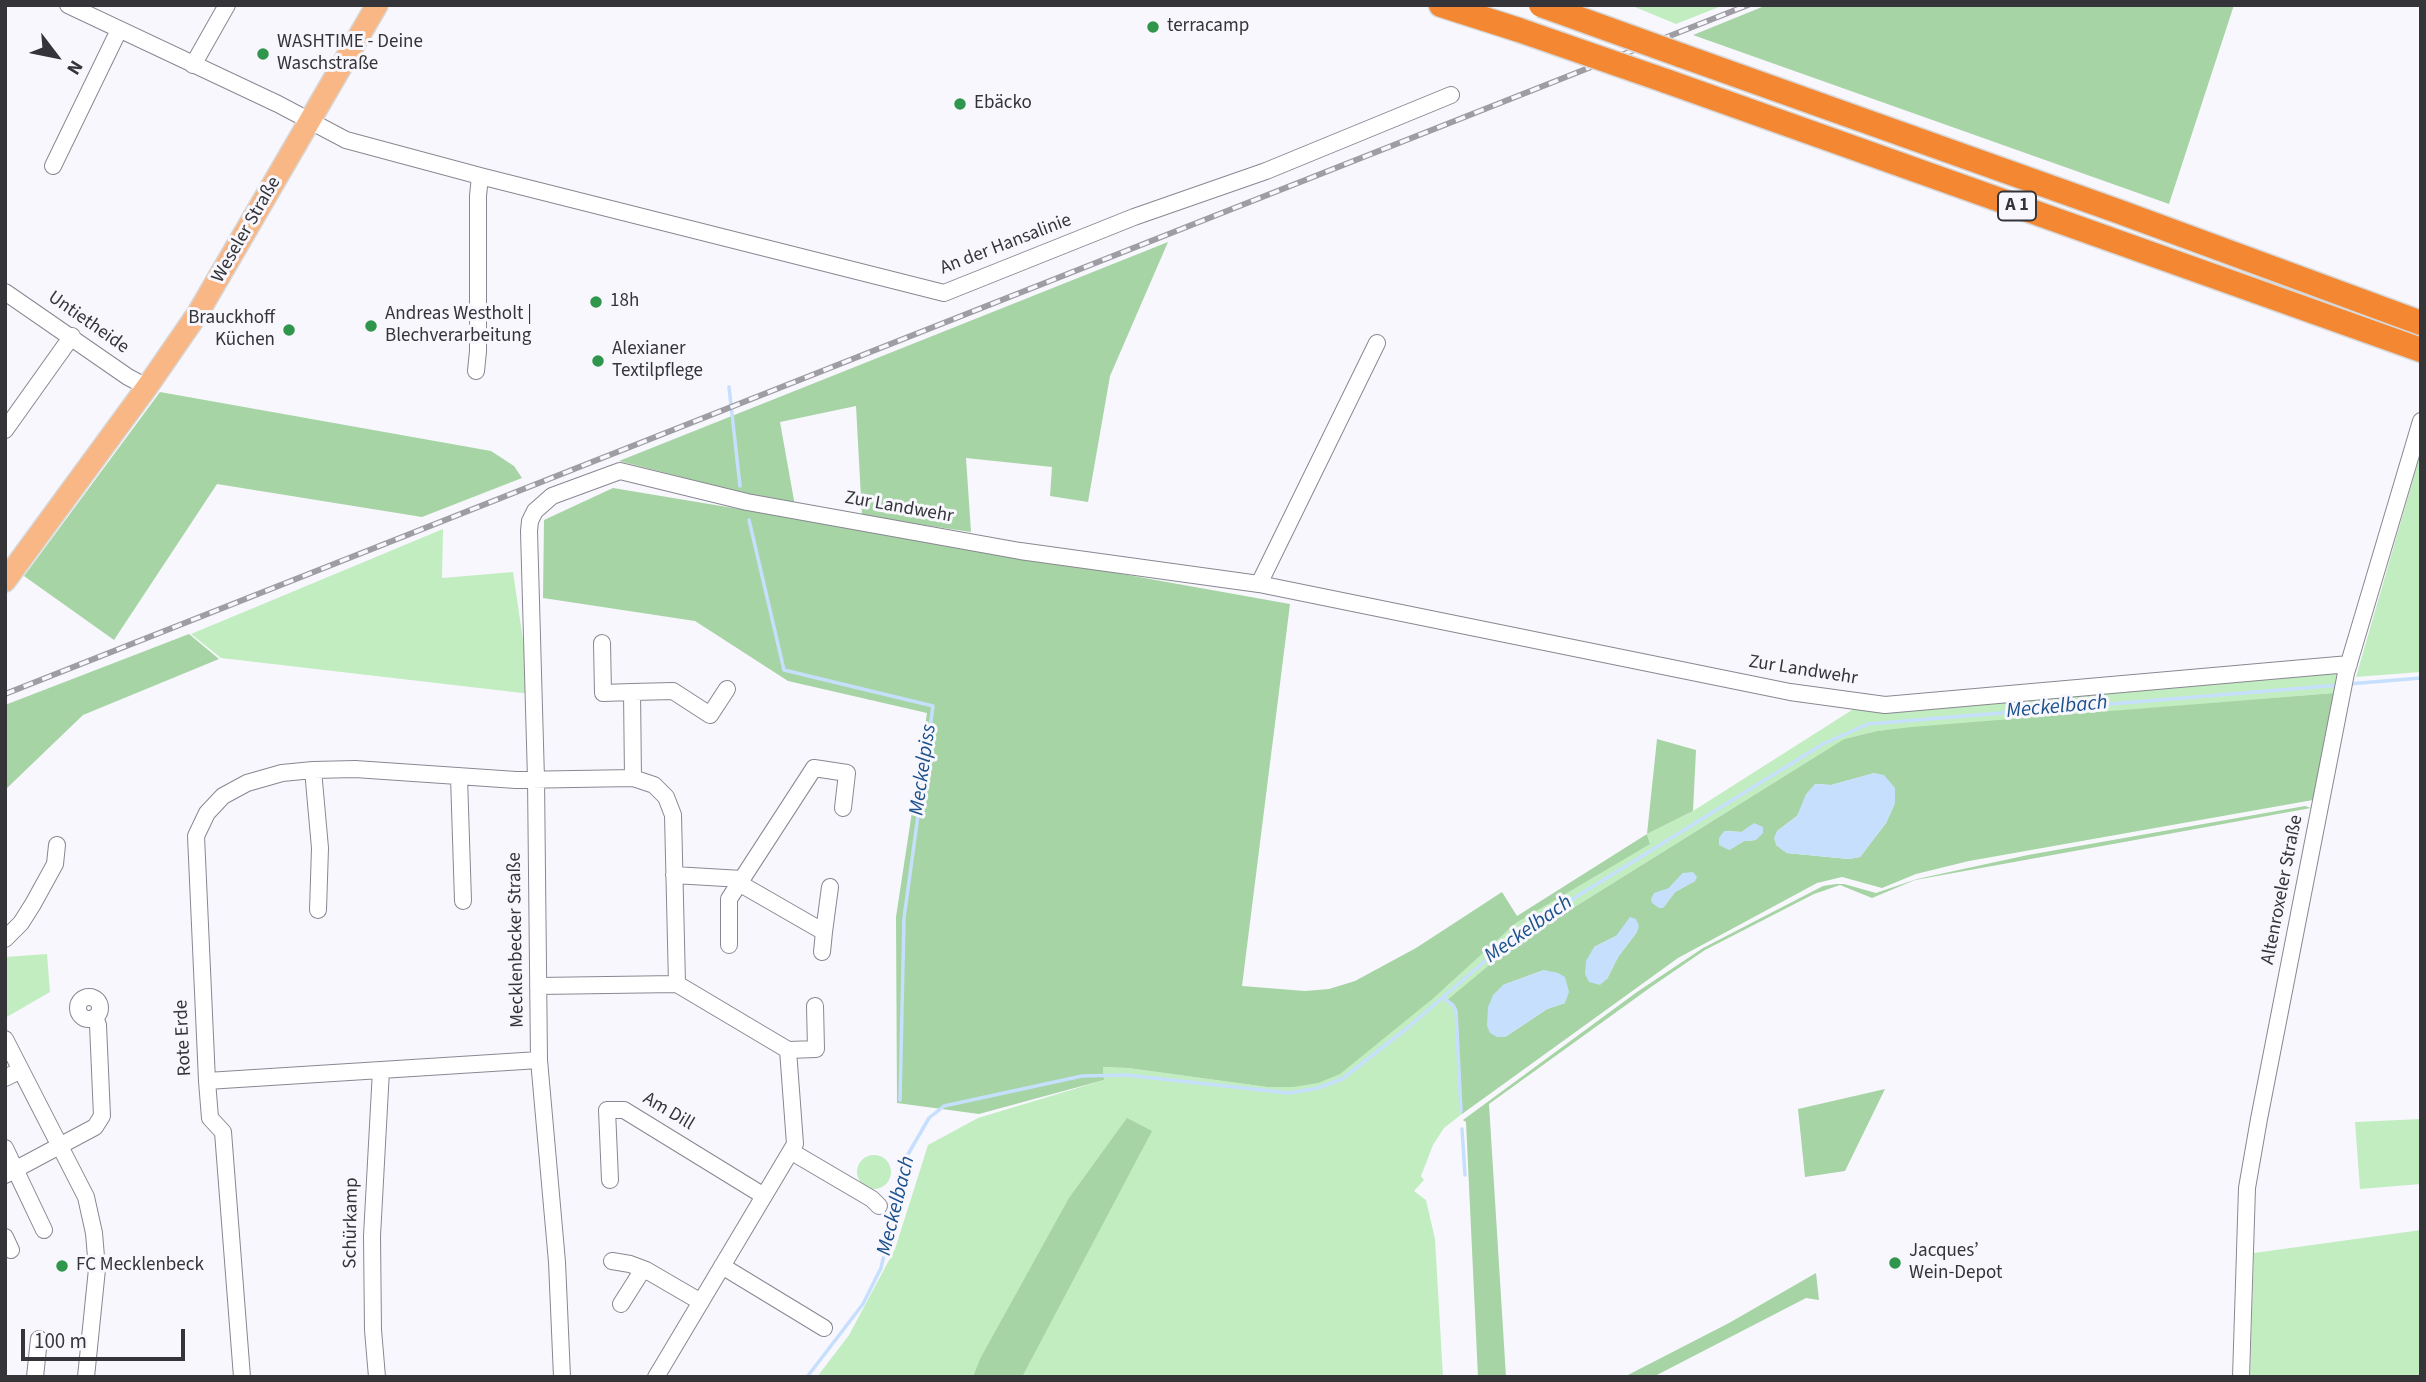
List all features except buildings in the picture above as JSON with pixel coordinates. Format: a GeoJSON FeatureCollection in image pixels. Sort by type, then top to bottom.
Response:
{"type":"FeatureCollection","features":[{"type":"Feature","properties":{"kind":"highway","name":"A 1"},"geometry":{"type":"LineString","coordinates":[[1441,5],[1666,81],[2421,350]]}},
{"type":"Feature","properties":{"kind":"highway","name":"A 1"},"geometry":{"type":"LineString","coordinates":[[1541,5],[2421,323]]}},
{"type":"Feature","properties":{"kind":"main road","name":"Weseler Straße"},"geometry":{"type":"LineString","coordinates":[[5,581],[148,387],[198,313],[377,5]]}},
{"type":"Feature","properties":{"kind":"street","name":"An der Hansalinie"},"geometry":{"type":"LineString","coordinates":[[68,5],[354,144],[944,293],[1134,217],[1266,171],[1451,95]]}},
{"type":"Feature","properties":{"kind":"street"},"geometry":{"type":"LineString","coordinates":[[193,65],[227,5]]}},
{"type":"Feature","properties":{"kind":"street"},"geometry":{"type":"LineString","coordinates":[[53,166],[119,30]]}},
{"type":"Feature","properties":{"kind":"street"},"geometry":{"type":"LineString","coordinates":[[476,371],[480,176]]}},
{"type":"Feature","properties":{"kind":"street","name":"Untietheide"},"geometry":{"type":"LineString","coordinates":[[5,292],[128,377],[148,387]]}},
{"type":"Feature","properties":{"kind":"street"},"geometry":{"type":"LineString","coordinates":[[5,430],[72,336]]}},
{"type":"Feature","properties":{"kind":"street"},"geometry":{"type":"LineString","coordinates":[[1259,584],[1377,343]]}},
{"type":"Feature","properties":{"kind":"street","name":"Altenroxeler Straße"},"geometry":{"type":"LineString","coordinates":[[2241,1377],[2247,1188],[2259,1119],[2348,668],[2421,421]]}},
{"type":"Feature","properties":{"kind":"street","name":"Zur Landwehr"},"geometry":{"type":"LineString","coordinates":[[541,505],[552,496],[620,471],[788,510],[1020,551],[1259,584],[1777,689],[1885,705],[2348,668]]}},
{"type":"Feature","properties":{"kind":"street","name":"Mecklenbecker Straße"},"geometry":{"type":"LineString","coordinates":[[541,505],[530,521],[529,531],[536,779],[539,1060],[556,1262],[562,1377]]}},
{"type":"Feature","properties":{"kind":"street"},"geometry":{"type":"LineString","coordinates":[[602,643],[603,693],[673,691],[710,715],[727,689]]}},
{"type":"Feature","properties":{"kind":"street"},"geometry":{"type":"LineString","coordinates":[[632,692],[633,778]]}},
{"type":"Feature","properties":{"kind":"street"},"geometry":{"type":"LineString","coordinates":[[729,945],[729,899],[814,768],[847,773],[843,808]]}},
{"type":"Feature","properties":{"kind":"street","name":"Rote Erde"},"geometry":{"type":"LineString","coordinates":[[242,1377],[223,1132],[211,1118],[208,1081],[196,836],[203,818],[223,796],[247,783],[282,773],[355,769],[459,777],[536,779]]}},
{"type":"Feature","properties":{"kind":"street"},"geometry":{"type":"LineString","coordinates":[[313,770],[320,848],[318,910]]}},
{"type":"Feature","properties":{"kind":"street"},"geometry":{"type":"LineString","coordinates":[[459,777],[463,901]]}},
{"type":"Feature","properties":{"kind":"street"},"geometry":{"type":"LineString","coordinates":[[536,779],[633,778],[654,785],[666,797],[673,815],[677,984]]}},
{"type":"Feature","properties":{"kind":"street"},"geometry":{"type":"LineString","coordinates":[[5,939],[21,923],[33,904],[55,864],[57,845]]}},
{"type":"Feature","properties":{"kind":"street"},"geometry":{"type":"LineString","coordinates":[[674,875],[741,879]]}},
{"type":"Feature","properties":{"kind":"street"},"geometry":{"type":"LineString","coordinates":[[741,879],[744,886],[824,932]]}},
{"type":"Feature","properties":{"kind":"street"},"geometry":{"type":"LineString","coordinates":[[822,952],[830,887]]}},
{"type":"Feature","properties":{"kind":"street"},"geometry":{"type":"LineString","coordinates":[[538,986],[677,984],[788,1050],[816,1049],[815,1006]]}},
{"type":"Feature","properties":{"kind":"street"},"geometry":{"type":"LineString","coordinates":[[11,1172],[95,1127],[102,1116],[98,1025],[95,1017]]}},
{"type":"Feature","properties":{"kind":"street"},"geometry":{"type":"LineString","coordinates":[[5,1039],[86,1197],[94,1233],[97,1269],[86,1377]]}},
{"type":"Feature","properties":{"kind":"street"},"geometry":{"type":"LineString","coordinates":[[656,1377],[792,1152],[795,1144],[788,1050]]}},
{"type":"Feature","properties":{"kind":"street"},"geometry":{"type":"LineString","coordinates":[[208,1081],[539,1060]]}},
{"type":"Feature","properties":{"kind":"street"},"geometry":{"type":"LineString","coordinates":[[5,1078],[21,1070]]}},
{"type":"Feature","properties":{"kind":"street","name":"Schürkamp"},"geometry":{"type":"LineString","coordinates":[[377,1377],[373,1331],[372,1236],[381,1070]]}},
{"type":"Feature","properties":{"kind":"street","name":"Am Dill"},"geometry":{"type":"LineString","coordinates":[[610,1180],[607,1110],[624,1110],[765,1196]]}},
{"type":"Feature","properties":{"kind":"street"},"geometry":{"type":"LineString","coordinates":[[5,1148],[11,1172],[44,1230]]}},
{"type":"Feature","properties":{"kind":"street"},"geometry":{"type":"LineString","coordinates":[[792,1152],[872,1199],[879,1206]]}},
{"type":"Feature","properties":{"kind":"street"},"geometry":{"type":"LineString","coordinates":[[612,1261],[646,1270],[701,1302]]}},
{"type":"Feature","properties":{"kind":"street"},"geometry":{"type":"LineString","coordinates":[[722,1266],[824,1328]]}},
{"type":"Feature","properties":{"kind":"street"},"geometry":{"type":"LineString","coordinates":[[621,1304],[640,1274],[646,1270]]}},
{"type":"Feature","properties":{"kind":"street"},"geometry":{"type":"LineString","coordinates":[[36,1377],[39,1339]]}},
{"type":"Feature","properties":{"kind":"green space"},"geometry":{"type":"Polygon","coordinates":[[[1630,5],[1724,5],[1676,24],[1630,5]]]}},
{"type":"Feature","properties":{"kind":"green space"},"geometry":{"type":"Polygon","coordinates":[[[1767,5],[2234,5],[2169,204],[1693,35],[1767,5]]]}},
{"type":"Feature","properties":{"kind":"green space"},"geometry":{"type":"Polygon","coordinates":[[[1168,242],[1110,376],[1088,502],[1050,496],[1052,467],[966,458],[971,532],[862,516],[856,406],[780,422],[795,506],[619,461],[1168,242]]]}},
{"type":"Feature","properties":{"kind":"green space"},"geometry":{"type":"Polygon","coordinates":[[[160,392],[491,451],[514,466],[522,478],[422,517],[217,484],[114,640],[24,576],[160,392]]]}},
{"type":"Feature","properties":{"kind":"green space"},"geometry":{"type":"Polygon","coordinates":[[[2421,452],[2421,672],[2356,677],[2421,452]]]}},
{"type":"Feature","properties":{"kind":"green space"},"geometry":{"type":"Polygon","coordinates":[[[613,488],[1290,604],[1242,986],[1305,991],[1329,989],[1355,981],[1416,948],[1502,892],[1517,916],[1647,834],[1650,844],[1516,923],[1436,996],[1340,1074],[1318,1083],[1267,1087],[1103,1067],[1104,1080],[979,1114],[897,1103],[896,917],[927,713],[788,681],[695,621],[543,598],[544,520],[613,488]]]}},
{"type":"Feature","properties":{"kind":"green space"},"geometry":{"type":"Polygon","coordinates":[[[443,529],[442,578],[513,572],[531,694],[221,658],[191,634],[443,529]]]}},
{"type":"Feature","properties":{"kind":"green space"},"geometry":{"type":"Polygon","coordinates":[[[189,634],[219,659],[83,715],[5,790],[5,705],[189,634]]]}},
{"type":"Feature","properties":{"kind":"green space"},"geometry":{"type":"Polygon","coordinates":[[[2340,672],[2319,797],[2313,800],[2333,693],[1877,731],[1844,739],[1512,946],[1447,1000],[1457,1010],[1462,1114],[1444,1128],[1433,1145],[1421,1176],[1424,1180],[1414,1191],[1426,1200],[1435,1239],[1443,1377],[817,1377],[849,1335],[895,1249],[928,1145],[978,1118],[1104,1080],[1103,1067],[1267,1087],[1293,1087],[1436,996],[1516,923],[1650,843],[1647,834],[1693,811],[1852,710],[2340,672]]]}},
{"type":"Feature","properties":{"kind":"green space"},"geometry":{"type":"Polygon","coordinates":[[[2334,693],[2313,800],[1969,861],[1916,874],[1882,888],[1842,877],[1817,883],[1678,958],[1462,1114],[1457,1010],[1447,1000],[1512,946],[1844,739],[1877,731],[2334,693]],[[1875,773],[1831,785],[1815,784],[1797,816],[1777,831],[1776,845],[1787,853],[1849,859],[1860,857],[1886,823],[1895,803],[1875,773]],[[1724,831],[1729,850],[1744,841],[1756,840],[1742,832],[1724,831]],[[1683,873],[1669,888],[1663,908],[1675,892],[1695,881],[1683,873]],[[1637,932],[1616,936],[1594,947],[1607,979],[1618,957],[1637,932]],[[1544,970],[1503,985],[1505,1037],[1547,1009],[1565,1003],[1544,970]]]}},
{"type":"Feature","properties":{"kind":"green space"},"geometry":{"type":"Polygon","coordinates":[[[1657,739],[1696,750],[1693,811],[1647,834],[1657,739]]]}},
{"type":"Feature","properties":{"kind":"green space"},"geometry":{"type":"Polygon","coordinates":[[[2305,806],[2311,808],[1915,880],[1872,898],[1840,885],[1814,894],[1705,950],[1651,987],[1489,1104],[1506,1377],[1478,1377],[1466,1122],[1463,1120],[1637,992],[1703,948],[1823,886],[1844,884],[1876,893],[1917,879],[2028,855],[2305,806]]]}},
{"type":"Feature","properties":{"kind":"green space"},"geometry":{"type":"Polygon","coordinates":[[[47,954],[50,992],[5,1018],[5,957],[47,954]]]}},
{"type":"Feature","properties":{"kind":"green space"},"geometry":{"type":"Polygon","coordinates":[[[1885,1089],[1845,1171],[1805,1177],[1798,1109],[1885,1089]]]}},
{"type":"Feature","properties":{"kind":"green space"},"geometry":{"type":"Polygon","coordinates":[[[1127,1118],[1152,1131],[1022,1377],[973,1377],[980,1359],[1069,1198],[1127,1118]]]}},
{"type":"Feature","properties":{"kind":"green space"},"geometry":{"type":"Polygon","coordinates":[[[2421,1119],[2421,1184],[2360,1189],[2355,1122],[2421,1119]]]}},
{"type":"Feature","properties":{"kind":"green space"},"geometry":{"type":"Polygon","coordinates":[[[874,1155],[886,1160],[891,1172],[886,1184],[874,1189],[862,1184],[857,1172],[862,1160],[874,1155]]]}},
{"type":"Feature","properties":{"kind":"green space"},"geometry":{"type":"Polygon","coordinates":[[[2421,1230],[2421,1377],[2250,1377],[2254,1253],[2421,1230]]]}},
{"type":"Feature","properties":{"kind":"green space"},"geometry":{"type":"Polygon","coordinates":[[[1816,1273],[1819,1300],[1806,1298],[1653,1377],[1624,1377],[1729,1323],[1816,1273]]]}},
{"type":"Feature","properties":{"kind":"water"},"geometry":{"type":"Polygon","coordinates":[[[1874,773],[1884,775],[1895,788],[1895,803],[1886,823],[1860,857],[1849,859],[1787,853],[1776,845],[1774,838],[1777,831],[1797,816],[1806,794],[1815,784],[1831,785],[1874,773]]]}},
{"type":"Feature","properties":{"kind":"water"},"geometry":{"type":"Polygon","coordinates":[[[1754,823],[1763,827],[1763,833],[1756,840],[1744,841],[1729,850],[1719,845],[1719,838],[1724,831],[1741,832],[1754,823]]]}},
{"type":"Feature","properties":{"kind":"water"},"geometry":{"type":"Polygon","coordinates":[[[1693,872],[1697,877],[1695,881],[1675,892],[1663,908],[1652,903],[1654,893],[1669,888],[1683,873],[1693,872]]]}},
{"type":"Feature","properties":{"kind":"water"},"geometry":{"type":"Polygon","coordinates":[[[1630,917],[1636,919],[1639,926],[1637,932],[1618,957],[1607,979],[1600,985],[1589,982],[1585,974],[1586,961],[1594,947],[1616,936],[1630,917]]]}},
{"type":"Feature","properties":{"kind":"water"},"geometry":{"type":"Polygon","coordinates":[[[1544,970],[1565,977],[1569,992],[1565,1003],[1547,1009],[1505,1037],[1490,1033],[1487,1026],[1488,1007],[1493,995],[1503,985],[1544,970]]]}},
{"type":"Feature","properties":{"kind":"waterway","name":"Meckelpiss"},"geometry":{"type":"LineString","coordinates":[[729,387],[740,486]]}},
{"type":"Feature","properties":{"kind":"waterway","name":"Meckelpiss"},"geometry":{"type":"LineString","coordinates":[[749,520],[784,670],[933,706],[904,918],[900,1100]]}},
{"type":"Feature","properties":{"kind":"waterway","name":"Meckelbach"},"geometry":{"type":"LineString","coordinates":[[2348,684],[2421,678]]}},
{"type":"Feature","properties":{"kind":"waterway","name":"Meckelbach"},"geometry":{"type":"LineString","coordinates":[[807,1377],[863,1304],[881,1268],[907,1156],[929,1118],[944,1106],[1082,1076],[1126,1075],[1289,1093],[1318,1088],[1342,1079],[1406,1029],[1492,955],[1550,913],[1823,744],[1868,724],[2340,685]]}},
{"type":"Feature","properties":{"kind":"waterway"},"geometry":{"type":"LineString","coordinates":[[1443,998],[1453,1005],[1456,1011],[1461,1111]]}},
{"type":"Feature","properties":{"kind":"waterway"},"geometry":{"type":"LineString","coordinates":[[1462,1129],[1465,1175]]}},
{"type":"Feature","properties":{"kind":"railway"},"geometry":{"type":"LineString","coordinates":[[5,694],[1748,5]]}},
{"type":"Feature","properties":{"kind":"place","name":"terracamp"},"geometry":{"type":"Point","coordinates":[1153,27]}},
{"type":"Feature","properties":{"kind":"place","name":"WASHTIME - Deine Waschstraße"},"geometry":{"type":"Point","coordinates":[263,54]}},
{"type":"Feature","properties":{"kind":"place","name":"Ebäcko"},"geometry":{"type":"Point","coordinates":[960,104]}},
{"type":"Feature","properties":{"kind":"place","name":"18h"},"geometry":{"type":"Point","coordinates":[596,302]}},
{"type":"Feature","properties":{"kind":"place","name":"Andreas Westholt | Blechverarbeitung"},"geometry":{"type":"Point","coordinates":[371,326]}},
{"type":"Feature","properties":{"kind":"place","name":"Brauckhoff Küchen"},"geometry":{"type":"Point","coordinates":[289,330]}},
{"type":"Feature","properties":{"kind":"place","name":"Alexianer Textilpflege"},"geometry":{"type":"Point","coordinates":[598,361]}},
{"type":"Feature","properties":{"kind":"place","name":"Jacques’ Wein-Depot"},"geometry":{"type":"Point","coordinates":[1895,1263]}},
{"type":"Feature","properties":{"kind":"place","name":"FC Mecklenbeck"},"geometry":{"type":"Point","coordinates":[62,1266]}}]}
